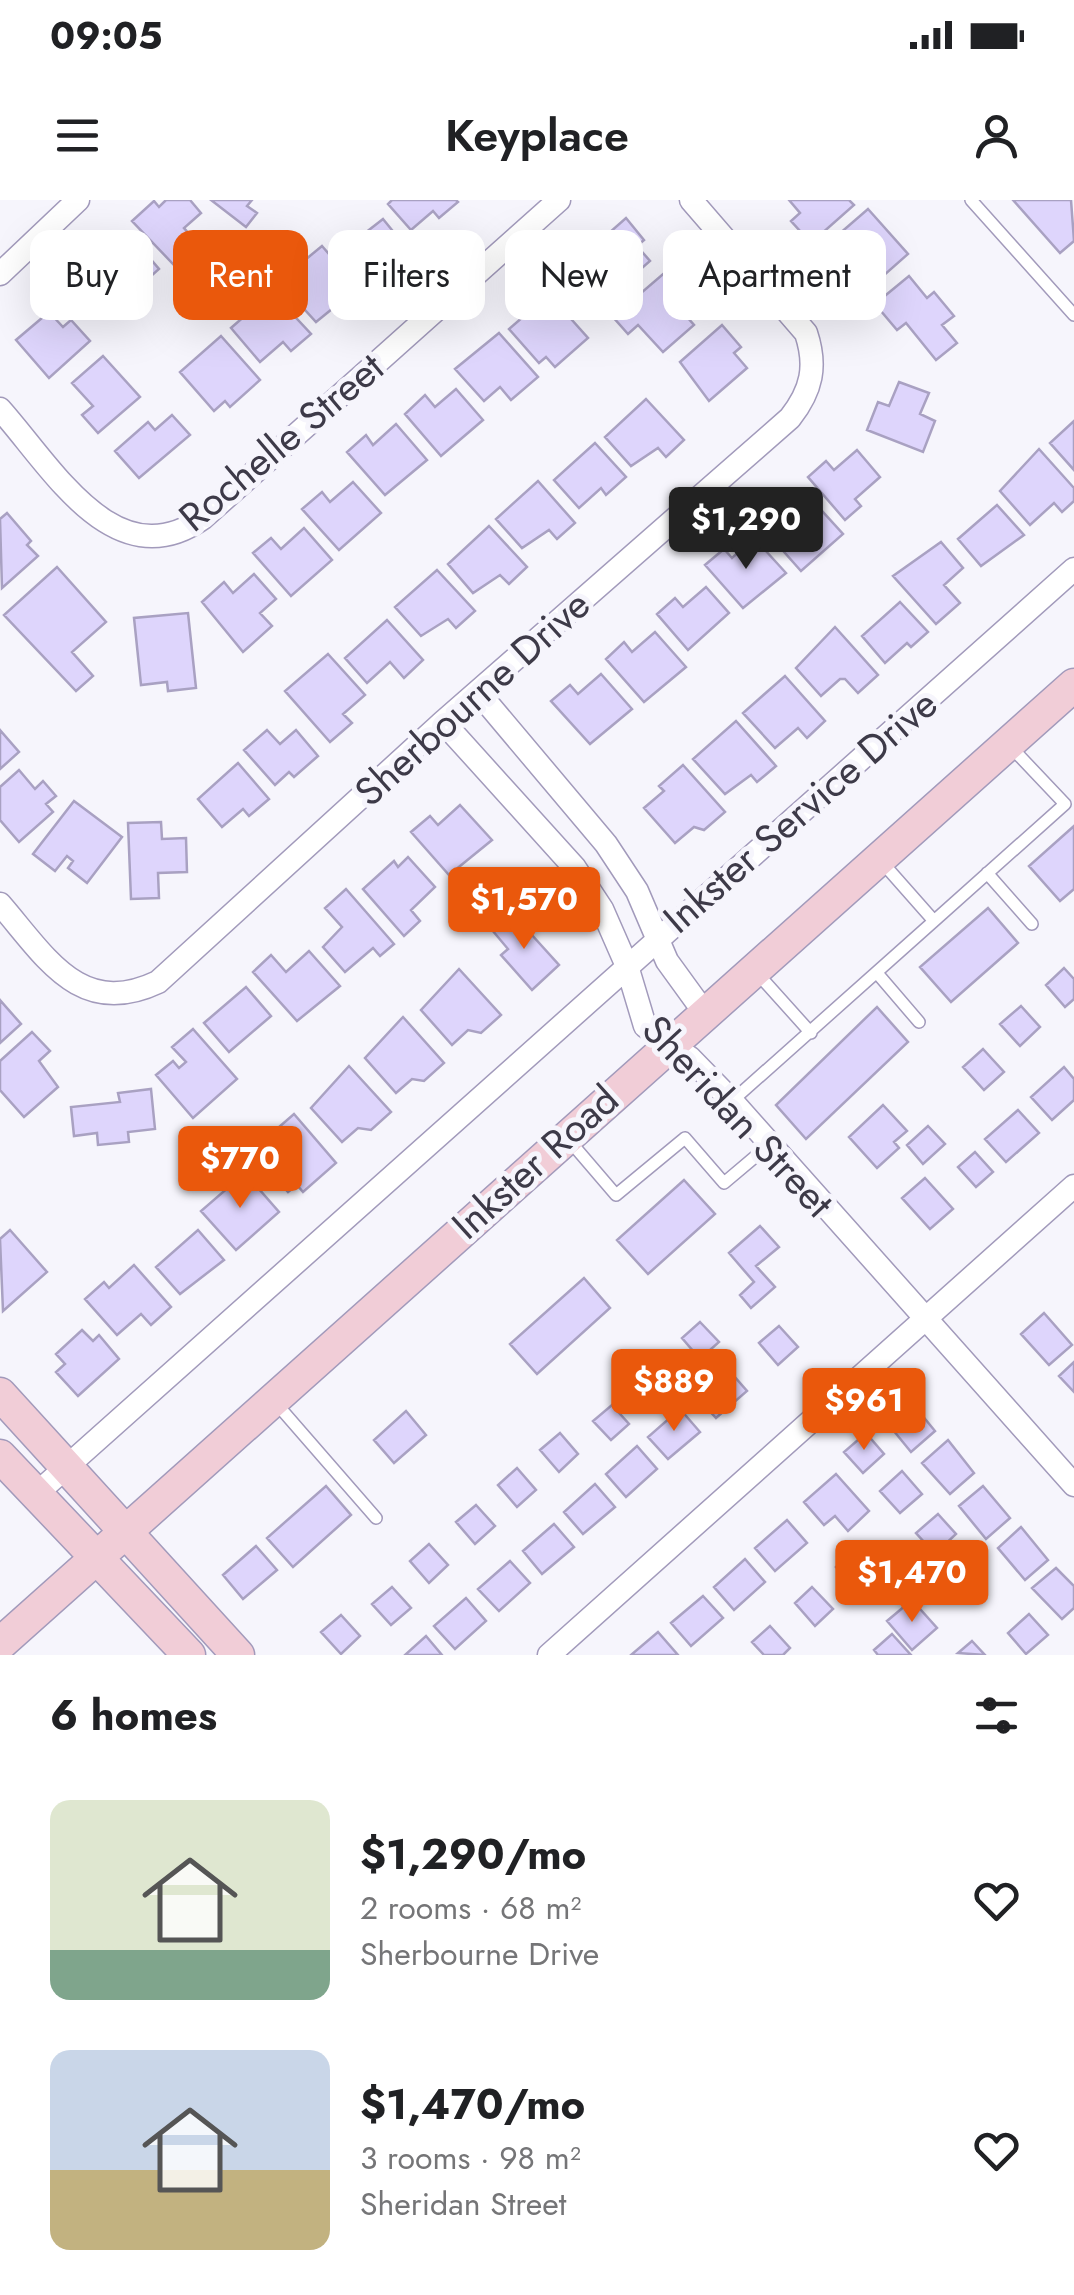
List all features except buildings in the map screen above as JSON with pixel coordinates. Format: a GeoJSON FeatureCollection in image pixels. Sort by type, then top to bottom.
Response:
{"type":"FeatureCollection","features":[{"type":"Feature","properties":{"kind":"main road","name":"Inkster Road"},"geometry":{"type":"LineString","coordinates":[[0,1644],[1074,685]]}},
{"type":"Feature","properties":{"kind":"main road"},"geometry":{"type":"LineString","coordinates":[[0,1394],[238,1655]]}},
{"type":"Feature","properties":{"kind":"main road"},"geometry":{"type":"LineString","coordinates":[[0,1456],[188,1654]]}},
{"type":"Feature","properties":{"kind":"street"},"geometry":{"type":"LineString","coordinates":[[0,274],[78,200]]}},
{"type":"Feature","properties":{"kind":"street","name":"Rochelle Street"},"geometry":{"type":"LineString","coordinates":[[0,408],[97,518],[131,536],[169,536],[203,518],[558,200]]}},
{"type":"Feature","properties":{"kind":"street","name":"Sherbourne Drive"},"geometry":{"type":"LineString","coordinates":[[0,904],[69,980],[103,994],[137,992],[158,982],[444,722],[790,418],[804,399],[813,367],[812,350],[798,321],[692,200]]}},
{"type":"Feature","properties":{"kind":"street","name":"Inkster Service Drive"},"geometry":{"type":"LineString","coordinates":[[35,1495],[1074,569]]}},
{"type":"Feature","properties":{"kind":"street","name":"Sheridan Street"},"geometry":{"type":"LineString","coordinates":[[478,692],[584,814],[637,891],[667,961],[704,1012]]}},
{"type":"Feature","properties":{"kind":"street","name":"Sheridan Street"},"geometry":{"type":"LineString","coordinates":[[444,722],[576,868],[602,909],[627,966],[645,1026],[666,1046],[690,1058],[732,1101],[1074,1485]]}},
{"type":"Feature","properties":{"kind":"street"},"geometry":{"type":"LineString","coordinates":[[549,1655],[1074,1186]]}},
{"type":"Feature","properties":{"kind":"street"},"geometry":{"type":"LineString","coordinates":[[188,1654],[214,1629]]}},
{"type":"Feature","properties":{"kind":"lane"},"geometry":{"type":"LineString","coordinates":[[970,200],[1074,315]]}},
{"type":"Feature","properties":{"kind":"lane"},"geometry":{"type":"LineString","coordinates":[[732,1101],[1065,804],[1008,744]]}},
{"type":"Feature","properties":{"kind":"lane"},"geometry":{"type":"LineString","coordinates":[[878,858],[934,922]]}},
{"type":"Feature","properties":{"kind":"lane"},"geometry":{"type":"LineString","coordinates":[[987,874],[1032,924]]}},
{"type":"Feature","properties":{"kind":"lane"},"geometry":{"type":"LineString","coordinates":[[753,969],[811,1033]]}},
{"type":"Feature","properties":{"kind":"lane"},"geometry":{"type":"LineString","coordinates":[[878,973],[920,1022]]}},
{"type":"Feature","properties":{"kind":"lane"},"geometry":{"type":"LineString","coordinates":[[565,1136],[616,1195],[685,1138],[724,1183],[768,1144]]}},
{"type":"Feature","properties":{"kind":"lane"},"geometry":{"type":"LineString","coordinates":[[272,1398],[376,1518]]}}]}
